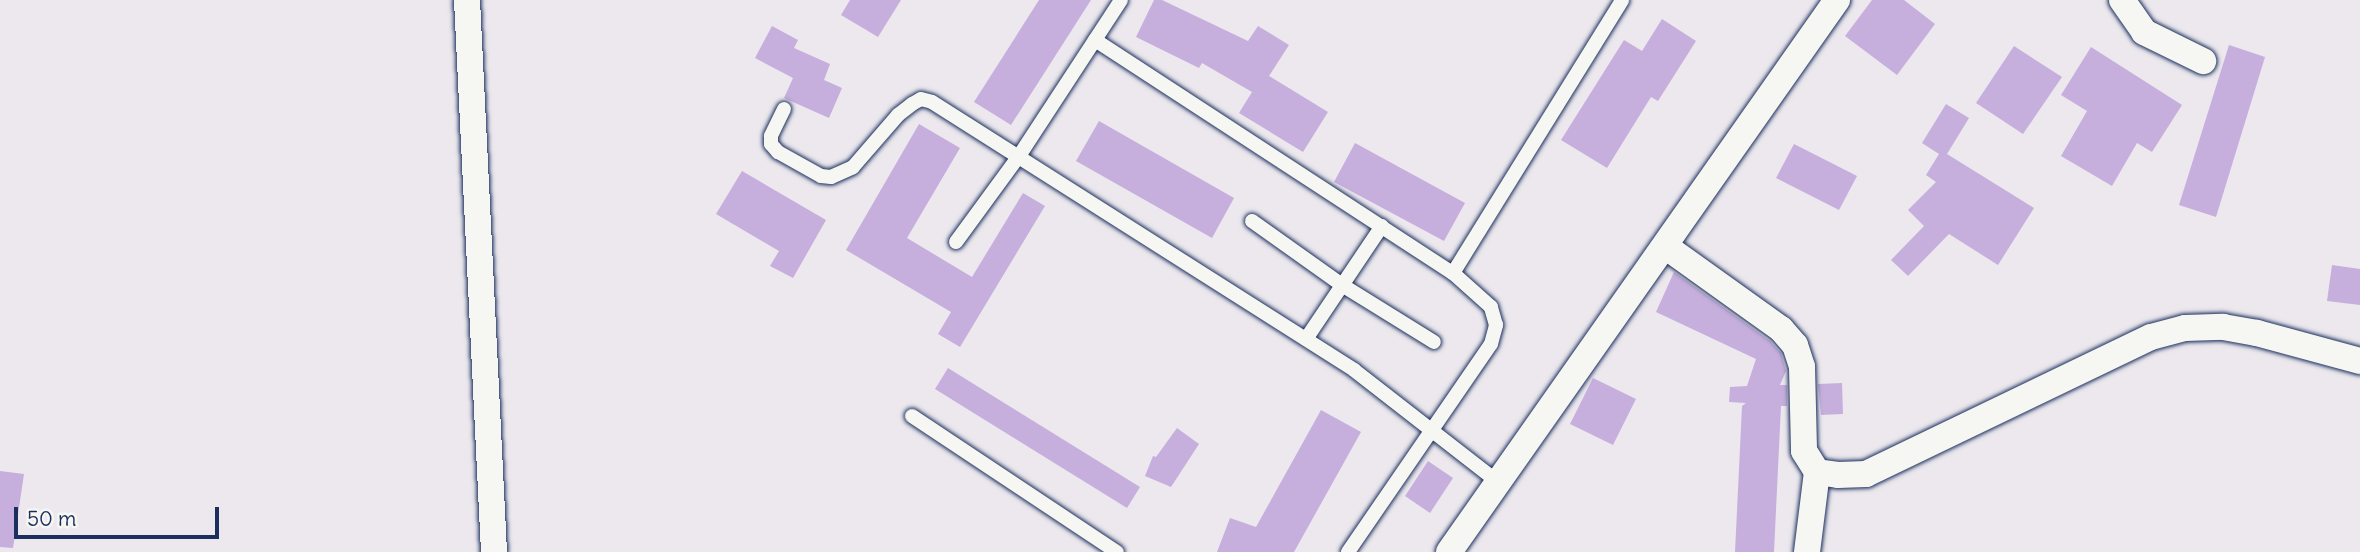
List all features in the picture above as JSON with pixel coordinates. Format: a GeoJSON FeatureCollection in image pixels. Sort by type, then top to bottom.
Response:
{"type":"FeatureCollection","features":[{"type":"Feature","properties":{"kind":"street"},"geometry":{"type":"LineString","coordinates":[[467,0],[494,552]]}},
{"type":"Feature","properties":{"kind":"street"},"geometry":{"type":"LineString","coordinates":[[1449,552],[1838,0]]}},
{"type":"Feature","properties":{"kind":"street"},"geometry":{"type":"LineString","coordinates":[[2122,0],[2144,32],[2203,61]]}},
{"type":"Feature","properties":{"kind":"street"},"geometry":{"type":"LineString","coordinates":[[1665,246],[1781,329],[1795,345],[1802,367],[1804,451],[1817,472],[1807,552]]}},
{"type":"Feature","properties":{"kind":"street"},"geometry":{"type":"LineString","coordinates":[[1817,472],[1838,475],[1866,474],[2151,337],[2185,328],[2223,327],[2257,333],[2360,361]]}},
{"type":"Feature","properties":{"kind":"lane"},"geometry":{"type":"LineString","coordinates":[[956,242],[1020,156],[1121,0]]}},
{"type":"Feature","properties":{"kind":"lane"},"geometry":{"type":"LineString","coordinates":[[1452,273],[1622,0]]}},
{"type":"Feature","properties":{"kind":"lane"},"geometry":{"type":"LineString","coordinates":[[1095,40],[1452,273],[1483,297],[1491,307],[1496,325],[1492,344],[1348,552]]}},
{"type":"Feature","properties":{"kind":"lane"},"geometry":{"type":"LineString","coordinates":[[784,109],[771,136],[771,144],[778,152],[821,176],[840,176],[853,167],[898,115],[921,99],[932,102],[1354,370],[1498,482]]}},
{"type":"Feature","properties":{"kind":"lane"},"geometry":{"type":"LineString","coordinates":[[1252,221],[1342,285],[1434,342]]}},
{"type":"Feature","properties":{"kind":"lane"},"geometry":{"type":"LineString","coordinates":[[1306,339],[1382,226]]}},
{"type":"Feature","properties":{"kind":"lane"},"geometry":{"type":"LineString","coordinates":[[912,416],[1117,552]]}},
{"type":"Feature","properties":{"kind":"building"},"geometry":{"type":"Polygon","coordinates":[[[850,0],[901,0],[878,37],[841,15],[850,0]]]}},
{"type":"Feature","properties":{"kind":"building"},"geometry":{"type":"Polygon","coordinates":[[[1039,0],[1091,0],[1011,125],[974,102],[1039,0]]]}},
{"type":"Feature","properties":{"kind":"building"},"geometry":{"type":"Polygon","coordinates":[[[1154,0],[1162,0],[1248,41],[1258,26],[1289,45],[1269,76],[1328,112],[1303,152],[1239,113],[1252,92],[1202,63],[1199,68],[1136,37],[1154,0]]]}},
{"type":"Feature","properties":{"kind":"building"},"geometry":{"type":"Polygon","coordinates":[[[1872,0],[1904,0],[1935,24],[1897,75],[1845,36],[1872,0]]]}},
{"type":"Feature","properties":{"kind":"building"},"geometry":{"type":"Polygon","coordinates":[[[1662,19],[1696,41],[1658,101],[1651,97],[1607,168],[1561,140],[1624,40],[1642,51],[1662,19]]]}},
{"type":"Feature","properties":{"kind":"building"},"geometry":{"type":"Polygon","coordinates":[[[772,26],[798,40],[794,48],[830,64],[824,80],[842,88],[829,118],[784,98],[793,78],[755,58],[772,26]]]}},
{"type":"Feature","properties":{"kind":"building"},"geometry":{"type":"Polygon","coordinates":[[[2229,45],[2265,57],[2216,217],[2179,205],[2229,45]]]}},
{"type":"Feature","properties":{"kind":"building"},"geometry":{"type":"Polygon","coordinates":[[[2014,46],[2062,77],[2023,134],[1976,103],[2014,46]]]}},
{"type":"Feature","properties":{"kind":"building"},"geometry":{"type":"Polygon","coordinates":[[[2091,47],[2182,105],[2152,152],[2137,143],[2112,186],[2061,156],[2087,111],[2061,95],[2091,47]]]}},
{"type":"Feature","properties":{"kind":"building"},"geometry":{"type":"Polygon","coordinates":[[[1946,104],[1969,118],[1947,154],[2034,208],[1998,265],[1949,234],[1908,276],[1891,260],[1924,226],[1908,210],[1936,182],[1926,175],[1939,154],[1922,143],[1946,104]]]}},
{"type":"Feature","properties":{"kind":"building"},"geometry":{"type":"Polygon","coordinates":[[[1099,121],[1234,198],[1212,238],[1076,161],[1099,121]]]}},
{"type":"Feature","properties":{"kind":"building"},"geometry":{"type":"Polygon","coordinates":[[[919,124],[960,148],[907,238],[972,277],[1023,193],[1045,206],[960,347],[938,334],[951,312],[846,250],[919,124]]]}},
{"type":"Feature","properties":{"kind":"building"},"geometry":{"type":"Polygon","coordinates":[[[1355,143],[1465,203],[1444,241],[1334,182],[1355,143]]]}},
{"type":"Feature","properties":{"kind":"building"},"geometry":{"type":"Polygon","coordinates":[[[1794,144],[1857,176],[1839,210],[1776,178],[1794,144]]]}},
{"type":"Feature","properties":{"kind":"building"},"geometry":{"type":"Polygon","coordinates":[[[742,171],[826,220],[793,278],[770,266],[779,251],[716,214],[742,171]]]}},
{"type":"Feature","properties":{"kind":"building"},"geometry":{"type":"Polygon","coordinates":[[[2332,265],[2360,269],[2360,305],[2327,301],[2332,265]]]}},
{"type":"Feature","properties":{"kind":"building"},"geometry":{"type":"Polygon","coordinates":[[[1674,272],[1770,341],[1781,353],[1786,371],[1780,385],[1787,385],[1787,406],[1781,406],[1774,552],[1735,552],[1742,406],[1746,403],[1729,402],[1730,387],[1747,386],[1756,359],[1656,312],[1674,272]]]}},
{"type":"Feature","properties":{"kind":"building"},"geometry":{"type":"Polygon","coordinates":[[[948,368],[1140,487],[1127,508],[935,389],[948,368]]]}},
{"type":"Feature","properties":{"kind":"building"},"geometry":{"type":"Polygon","coordinates":[[[1593,378],[1636,399],[1613,445],[1570,424],[1593,378]]]}},
{"type":"Feature","properties":{"kind":"building"},"geometry":{"type":"Polygon","coordinates":[[[1842,383],[1843,414],[1821,415],[1818,384],[1842,383]]]}},
{"type":"Feature","properties":{"kind":"building"},"geometry":{"type":"Polygon","coordinates":[[[1321,410],[1361,432],[1294,552],[1217,552],[1230,518],[1256,527],[1321,410]]]}},
{"type":"Feature","properties":{"kind":"building"},"geometry":{"type":"Polygon","coordinates":[[[1177,428],[1199,444],[1171,487],[1145,476],[1153,456],[1156,457],[1177,428]]]}},
{"type":"Feature","properties":{"kind":"building"},"geometry":{"type":"Polygon","coordinates":[[[1428,461],[1453,478],[1430,513],[1405,496],[1428,461]]]}},
{"type":"Feature","properties":{"kind":"building"},"geometry":{"type":"Polygon","coordinates":[[[0,471],[24,474],[13,548],[0,547],[0,471]]]}}]}
